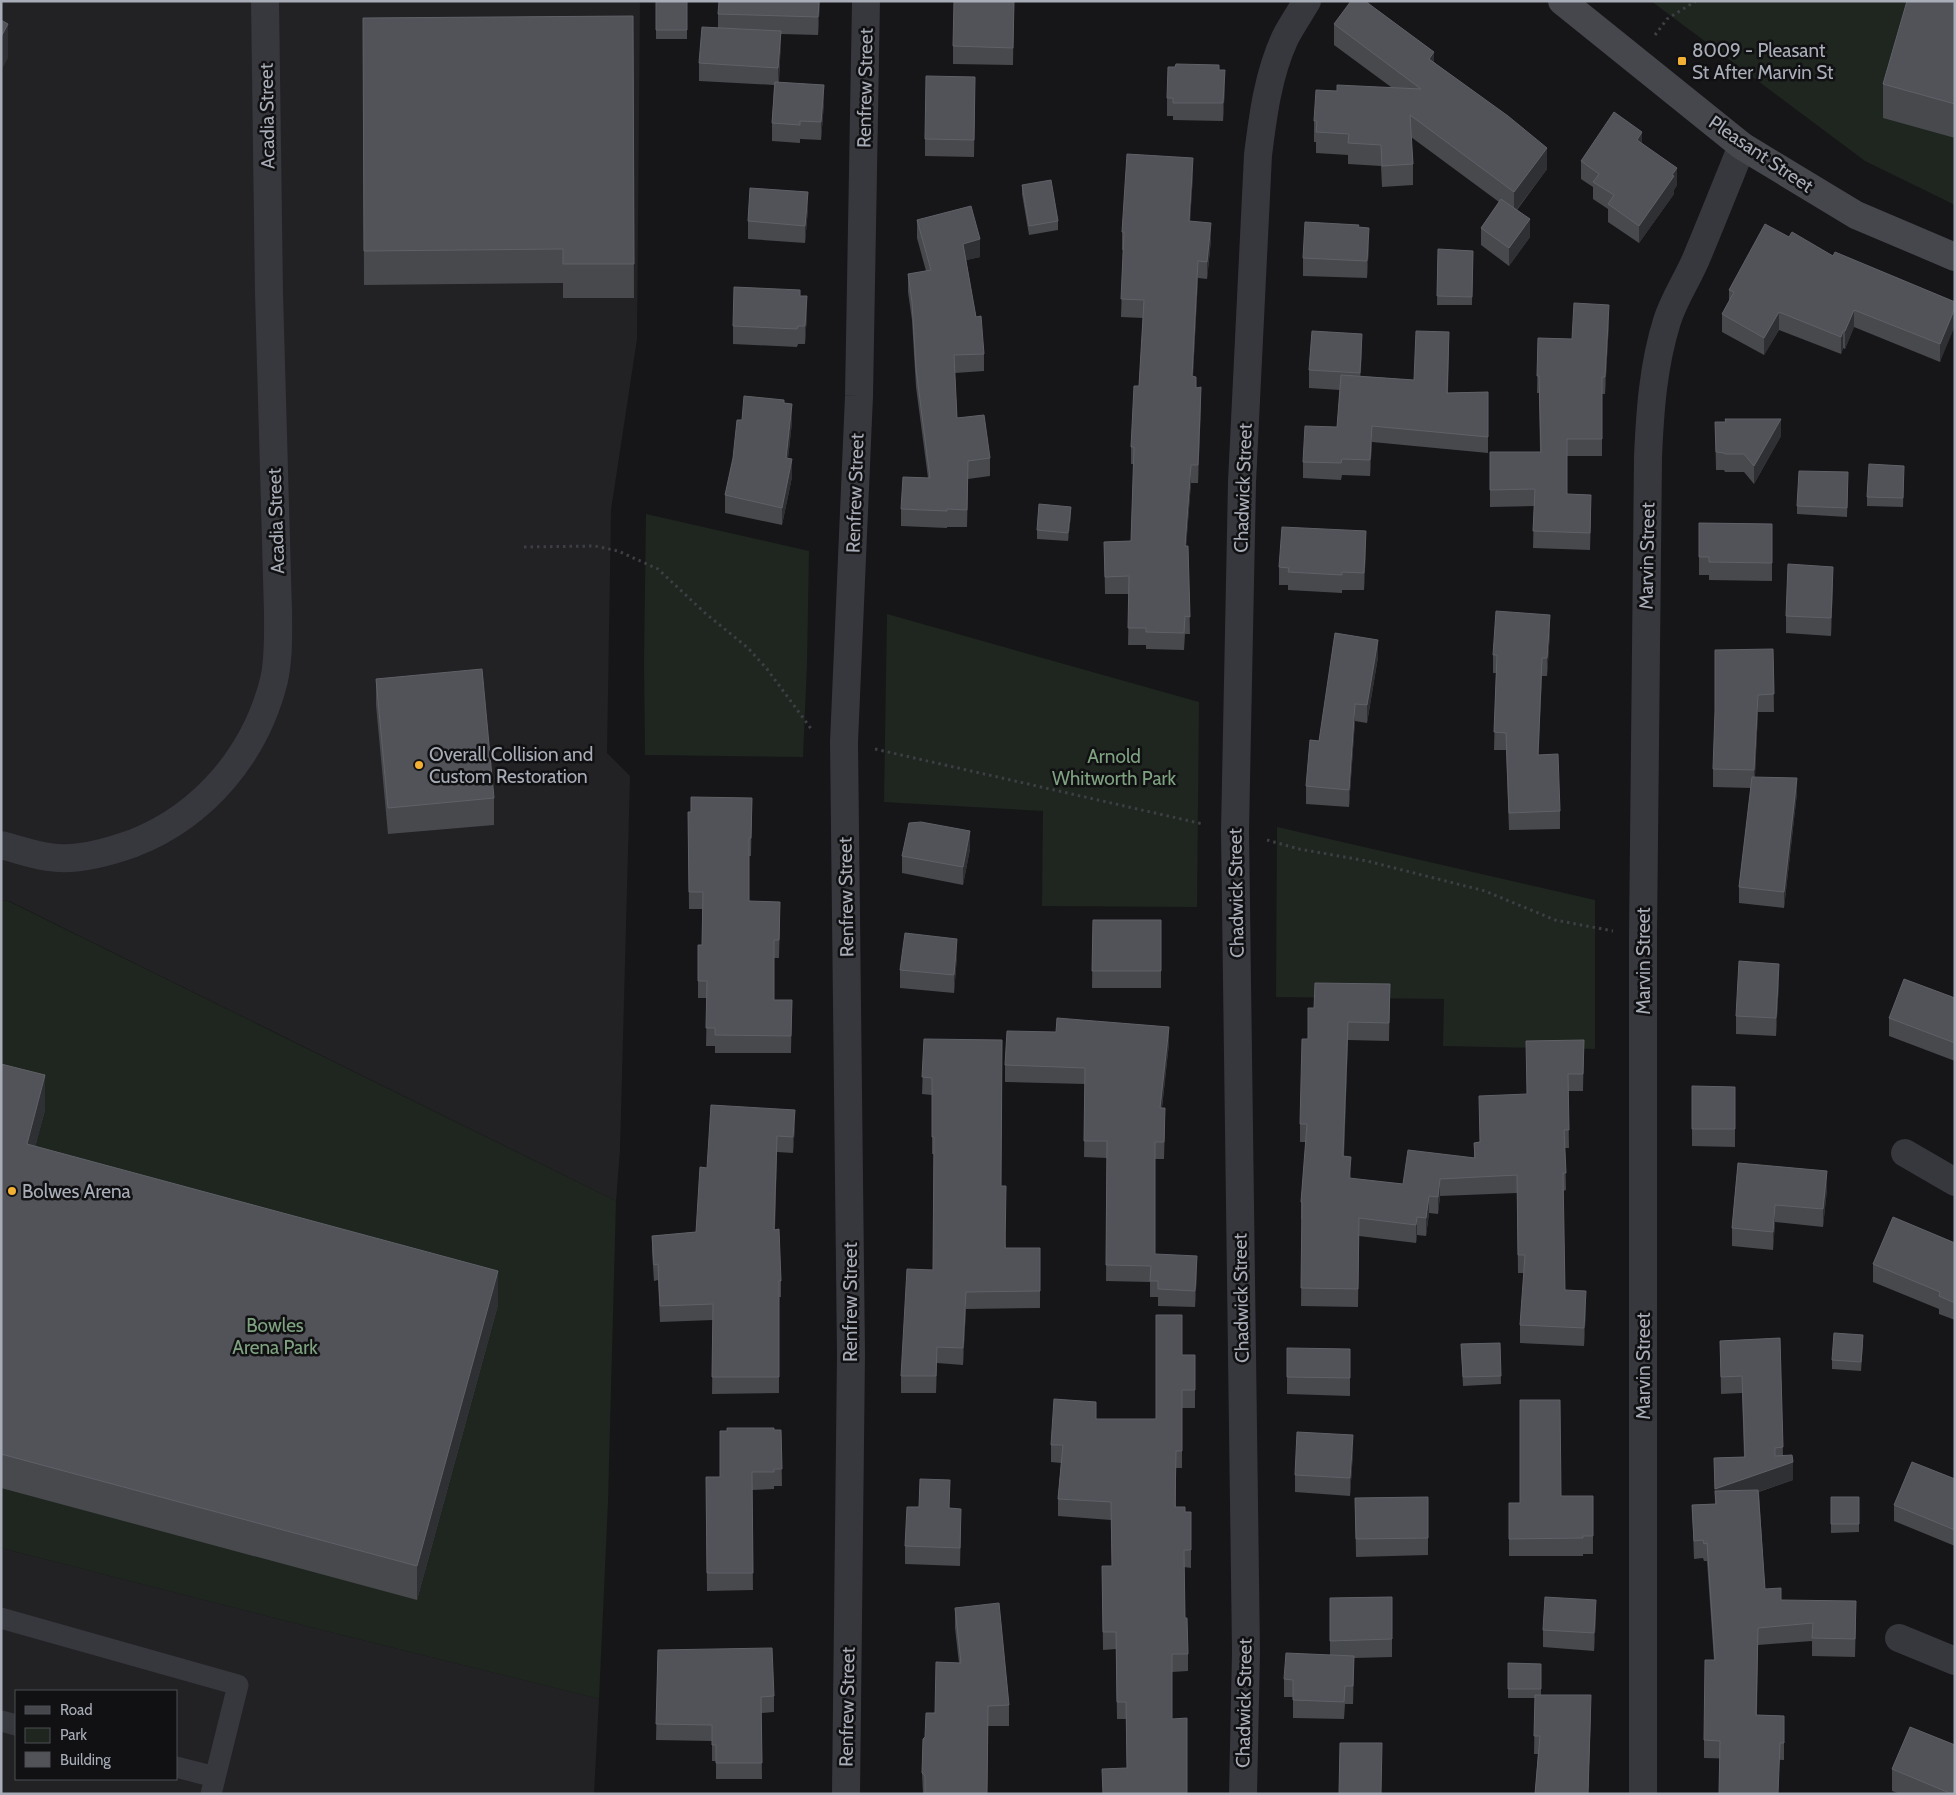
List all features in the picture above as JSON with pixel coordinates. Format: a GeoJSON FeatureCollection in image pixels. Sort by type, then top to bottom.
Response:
{"type":"FeatureCollection","features":[{"type":"Feature","properties":{"kind":"main road","name":"Pleasant Street"},"geometry":{"type":"LineString","coordinates":[[1562,1],[1742,146],[1856,215],[1955,257]]}},
{"type":"Feature","properties":{"kind":"street","name":"Acadia Street"},"geometry":{"type":"LineString","coordinates":[[1,845],[50,858],[74,857],[121,848],[165,828],[185,816],[204,800],[235,765],[259,724],[268,701],[278,654],[278,612],[269,293],[265,1]]}},
{"type":"Feature","properties":{"kind":"street","name":"Renfrew Street"},"geometry":{"type":"LineString","coordinates":[[846,1794],[850,1346],[844,742],[859,396],[866,1]]}},
{"type":"Feature","properties":{"kind":"street","name":"Chadwick Street"},"geometry":{"type":"LineString","coordinates":[[1243,1794],[1246,1652],[1236,831],[1242,482],[1258,155],[1267,91],[1286,38],[1306,1]]}},
{"type":"Feature","properties":{"kind":"street","name":"Marvin Street"},"geometry":{"type":"LineString","coordinates":[[1643,1794],[1643,936],[1648,457],[1651,395],[1667,321],[1677,295],[1695,261],[1742,146]]}},
{"type":"Feature","properties":{"kind":"street"},"geometry":{"type":"LineString","coordinates":[[1905,1153],[1955,1182]]}},
{"type":"Feature","properties":{"kind":"street"},"geometry":{"type":"LineString","coordinates":[[1899,1638],[1955,1662]]}},
{"type":"Feature","properties":{"kind":"lane"},"geometry":{"type":"LineString","coordinates":[[1,1618],[238,1685],[213,1786],[178,1768]]}},
{"type":"Feature","properties":{"kind":"lane"},"geometry":{"type":"LineString","coordinates":[[1,1721],[15,1725]]}},
{"type":"Feature","properties":{"kind":"path"},"geometry":{"type":"LineString","coordinates":[[1635,61],[1667,19],[1696,1]]}},
{"type":"Feature","properties":{"kind":"path"},"geometry":{"type":"LineString","coordinates":[[524,547],[595,546],[618,551],[658,569],[705,613],[748,648],[767,669],[813,731],[844,742]]}},
{"type":"Feature","properties":{"kind":"shaded area"},"geometry":{"type":"Polygon","coordinates":[[[1,1],[640,1],[637,339],[611,510],[607,753],[630,776],[620,1150],[616,1201],[9,901],[1,900],[1,1]]]}},
{"type":"Feature","properties":{"kind":"shaded area"},"geometry":{"type":"Polygon","coordinates":[[[1,1548],[599,1699],[594,1794],[1,1794],[1,1548]]]}},
{"type":"Feature","properties":{"kind":"green space"},"geometry":{"type":"Polygon","coordinates":[[[1651,1],[1955,1],[1955,205],[1865,161],[1651,1]]]}},
{"type":"Feature","properties":{"kind":"green space"},"geometry":{"type":"Polygon","coordinates":[[[646,514],[809,551],[803,757],[645,755],[646,514]]]}},
{"type":"Feature","properties":{"kind":"green space","name":"Arnold Whitworth Park"},"geometry":{"type":"Polygon","coordinates":[[[887,614],[1199,702],[1197,907],[1042,906],[1043,811],[884,802],[887,614]]]}},
{"type":"Feature","properties":{"kind":"green space"},"geometry":{"type":"Polygon","coordinates":[[[1277,827],[1595,900],[1595,1049],[1443,1046],[1444,999],[1276,997],[1277,827]]]}},
{"type":"Feature","properties":{"kind":"green space","name":"Bowles Arena Park"},"geometry":{"type":"Polygon","coordinates":[[[1,900],[8,901],[616,1201],[608,1502],[599,1699],[1,1548],[1,900]]]}},
{"type":"Feature","properties":{"kind":"building"},"geometry":{"type":"Polygon","coordinates":[[[656,1],[687,1],[687,30],[656,30],[656,1]]]}},
{"type":"Feature","properties":{"kind":"building"},"geometry":{"type":"Polygon","coordinates":[[[719,1],[819,1],[818,17],[718,14],[719,1]]]}},
{"type":"Feature","properties":{"kind":"building"},"geometry":{"type":"Polygon","coordinates":[[[954,1],[1014,1],[1013,48],[953,46],[954,1]]]}},
{"type":"Feature","properties":{"kind":"building"},"geometry":{"type":"Polygon","coordinates":[[[1351,1],[1365,1],[1434,52],[1429,59],[1508,116],[1547,148],[1514,192],[1410,115],[1413,164],[1382,166],[1381,145],[1348,143],[1349,134],[1316,132],[1317,121],[1314,121],[1316,90],[1337,91],[1337,85],[1421,89],[1334,24],[1351,1]]]}},
{"type":"Feature","properties":{"kind":"building"},"geometry":{"type":"Polygon","coordinates":[[[1907,1],[1955,1],[1955,104],[1883,84],[1907,1]]]}},
{"type":"Feature","properties":{"kind":"building"},"geometry":{"type":"Polygon","coordinates":[[[633,16],[634,264],[563,264],[563,249],[364,251],[363,18],[633,16]]]}},
{"type":"Feature","properties":{"kind":"building"},"geometry":{"type":"Polygon","coordinates":[[[1,20],[8,24],[1,37],[1,20]]]}},
{"type":"Feature","properties":{"kind":"building"},"geometry":{"type":"Polygon","coordinates":[[[702,27],[781,31],[778,68],[699,63],[702,27]]]}},
{"type":"Feature","properties":{"kind":"building"},"geometry":{"type":"Polygon","coordinates":[[[1176,64],[1219,65],[1219,70],[1225,70],[1223,103],[1173,103],[1173,98],[1167,98],[1168,67],[1175,67],[1176,64]]]}},
{"type":"Feature","properties":{"kind":"building"},"geometry":{"type":"Polygon","coordinates":[[[926,76],[975,77],[974,140],[925,139],[926,76]]]}},
{"type":"Feature","properties":{"kind":"building"},"geometry":{"type":"Polygon","coordinates":[[[775,82],[824,85],[821,122],[800,121],[800,125],[772,123],[775,82]]]}},
{"type":"Feature","properties":{"kind":"building"},"geometry":{"type":"Polygon","coordinates":[[[1614,112],[1642,132],[1637,140],[1677,168],[1672,175],[1674,176],[1639,226],[1608,204],[1614,195],[1593,182],[1599,174],[1581,161],[1614,112]]]}},
{"type":"Feature","properties":{"kind":"building"},"geometry":{"type":"Polygon","coordinates":[[[1127,154],[1193,158],[1189,221],[1211,223],[1207,262],[1198,261],[1192,376],[1196,377],[1196,388],[1201,387],[1198,465],[1191,465],[1185,546],[1188,546],[1190,617],[1185,616],[1184,633],[1146,632],[1146,628],[1128,628],[1129,576],[1105,577],[1104,542],[1131,541],[1134,447],[1131,447],[1134,386],[1139,386],[1144,300],[1121,299],[1124,232],[1122,232],[1127,154]]]}},
{"type":"Feature","properties":{"kind":"building"},"geometry":{"type":"Polygon","coordinates":[[[1051,180],[1058,221],[1029,226],[1022,185],[1051,180]]]}},
{"type":"Feature","properties":{"kind":"building"},"geometry":{"type":"Polygon","coordinates":[[[750,188],[808,192],[805,226],[748,221],[750,188]]]}},
{"type":"Feature","properties":{"kind":"building"},"geometry":{"type":"Polygon","coordinates":[[[1501,199],[1530,219],[1509,248],[1481,228],[1501,199]]]}},
{"type":"Feature","properties":{"kind":"building"},"geometry":{"type":"Polygon","coordinates":[[[971,206],[980,239],[963,244],[976,317],[981,316],[984,354],[954,355],[957,418],[984,415],[990,458],[968,461],[967,510],[901,509],[903,477],[930,478],[916,369],[912,302],[908,274],[931,270],[917,220],[971,206]]]}},
{"type":"Feature","properties":{"kind":"building"},"geometry":{"type":"Polygon","coordinates":[[[1305,222],[1359,225],[1358,227],[1369,228],[1367,261],[1303,258],[1305,222]]]}},
{"type":"Feature","properties":{"kind":"building"},"geometry":{"type":"Polygon","coordinates":[[[1765,224],[1789,237],[1792,232],[1833,256],[1835,252],[1955,302],[1955,308],[1940,344],[1854,310],[1841,337],[1779,312],[1764,338],[1722,314],[1734,292],[1729,290],[1765,224]]]}},
{"type":"Feature","properties":{"kind":"building"},"geometry":{"type":"Polygon","coordinates":[[[1438,249],[1473,251],[1472,297],[1437,296],[1438,249]]]}},
{"type":"Feature","properties":{"kind":"building"},"geometry":{"type":"Polygon","coordinates":[[[734,287],[800,290],[800,296],[807,296],[805,326],[798,326],[797,329],[733,326],[734,287]]]}},
{"type":"Feature","properties":{"kind":"building"},"geometry":{"type":"Polygon","coordinates":[[[1574,303],[1609,305],[1605,377],[1602,377],[1602,439],[1567,439],[1567,494],[1591,495],[1590,533],[1533,531],[1535,489],[1490,490],[1490,452],[1541,452],[1539,376],[1537,376],[1538,338],[1572,339],[1574,303]]]}},
{"type":"Feature","properties":{"kind":"building"},"geometry":{"type":"Polygon","coordinates":[[[1312,331],[1362,334],[1360,373],[1309,370],[1312,331]]]}},
{"type":"Feature","properties":{"kind":"building"},"geometry":{"type":"Polygon","coordinates":[[[1416,331],[1449,332],[1447,393],[1488,392],[1488,437],[1372,426],[1370,460],[1342,459],[1341,463],[1303,462],[1305,426],[1337,427],[1341,375],[1414,380],[1416,331]]]}},
{"type":"Feature","properties":{"kind":"building"},"geometry":{"type":"Polygon","coordinates":[[[744,396],[784,400],[784,403],[792,404],[786,458],[792,459],[782,508],[725,495],[733,458],[737,420],[742,420],[744,396]]]}},
{"type":"Feature","properties":{"kind":"building"},"geometry":{"type":"Polygon","coordinates":[[[1725,419],[1781,419],[1754,466],[1744,454],[1716,452],[1715,422],[1726,422],[1725,419]]]}},
{"type":"Feature","properties":{"kind":"building"},"geometry":{"type":"Polygon","coordinates":[[[1869,464],[1904,466],[1903,498],[1867,497],[1869,464]]]}},
{"type":"Feature","properties":{"kind":"building"},"geometry":{"type":"Polygon","coordinates":[[[1799,471],[1848,472],[1847,508],[1797,506],[1799,471]]]}},
{"type":"Feature","properties":{"kind":"building"},"geometry":{"type":"Polygon","coordinates":[[[1039,504],[1071,507],[1068,533],[1037,530],[1039,504]]]}},
{"type":"Feature","properties":{"kind":"building"},"geometry":{"type":"Polygon","coordinates":[[[1699,523],[1772,524],[1772,563],[1709,562],[1709,557],[1699,557],[1699,523]]]}},
{"type":"Feature","properties":{"kind":"building"},"geometry":{"type":"Polygon","coordinates":[[[1282,527],[1366,531],[1364,573],[1342,572],[1342,575],[1288,572],[1289,568],[1279,567],[1282,527]]]}},
{"type":"Feature","properties":{"kind":"building"},"geometry":{"type":"Polygon","coordinates":[[[1788,564],[1833,567],[1831,618],[1786,616],[1788,564]]]}},
{"type":"Feature","properties":{"kind":"building"},"geometry":{"type":"Polygon","coordinates":[[[1496,611],[1550,615],[1547,658],[1542,658],[1538,755],[1558,754],[1560,811],[1509,813],[1506,733],[1494,732],[1497,655],[1493,655],[1496,611]]]}},
{"type":"Feature","properties":{"kind":"building"},"geometry":{"type":"Polygon","coordinates":[[[1335,633],[1378,640],[1367,705],[1355,704],[1349,790],[1306,786],[1310,740],[1319,741],[1335,633]]]}},
{"type":"Feature","properties":{"kind":"building"},"geometry":{"type":"Polygon","coordinates":[[[1773,649],[1774,694],[1758,695],[1754,770],[1713,769],[1715,650],[1773,649]]]}},
{"type":"Feature","properties":{"kind":"building"},"geometry":{"type":"Polygon","coordinates":[[[482,669],[494,798],[388,808],[376,679],[482,669]]]}},
{"type":"Feature","properties":{"kind":"building"},"geometry":{"type":"Polygon","coordinates":[[[1752,777],[1797,778],[1784,892],[1739,887],[1752,777]]]}},
{"type":"Feature","properties":{"kind":"building"},"geometry":{"type":"Polygon","coordinates":[[[691,797],[752,798],[751,838],[749,838],[749,901],[780,902],[779,940],[774,940],[774,1000],[792,1000],[791,1036],[715,1035],[715,1028],[706,1028],[707,981],[698,981],[698,945],[702,945],[703,892],[689,892],[688,812],[691,812],[691,797]]]}},
{"type":"Feature","properties":{"kind":"building"},"geometry":{"type":"Polygon","coordinates":[[[921,822],[970,831],[963,867],[902,856],[909,823],[921,822]]]}},
{"type":"Feature","properties":{"kind":"building"},"geometry":{"type":"Polygon","coordinates":[[[1093,920],[1161,920],[1161,971],[1092,971],[1093,920]]]}},
{"type":"Feature","properties":{"kind":"building"},"geometry":{"type":"Polygon","coordinates":[[[905,933],[957,939],[954,975],[900,970],[905,933]]]}},
{"type":"Feature","properties":{"kind":"building"},"geometry":{"type":"Polygon","coordinates":[[[1739,961],[1779,964],[1776,1018],[1736,1016],[1739,961]]]}},
{"type":"Feature","properties":{"kind":"building"},"geometry":{"type":"Polygon","coordinates":[[[1904,979],[1955,998],[1955,1043],[1889,1018],[1904,979]]]}},
{"type":"Feature","properties":{"kind":"building"},"geometry":{"type":"Polygon","coordinates":[[[1315,983],[1390,984],[1389,1023],[1348,1022],[1343,1156],[1351,1157],[1349,1178],[1403,1184],[1408,1150],[1475,1158],[1474,1143],[1480,1142],[1479,1096],[1527,1094],[1526,1041],[1584,1040],[1583,1074],[1568,1074],[1569,1130],[1564,1130],[1566,1173],[1563,1173],[1565,1290],[1586,1291],[1584,1328],[1520,1325],[1525,1255],[1518,1255],[1517,1175],[1440,1179],[1438,1197],[1429,1196],[1426,1218],[1417,1217],[1416,1225],[1359,1218],[1358,1289],[1301,1288],[1301,1202],[1307,1124],[1300,1124],[1302,1039],[1308,1039],[1308,1008],[1314,1008],[1315,983]]]}},
{"type":"Feature","properties":{"kind":"building"},"geometry":{"type":"Polygon","coordinates":[[[1057,1018],[1169,1027],[1160,1108],[1165,1108],[1164,1142],[1155,1142],[1155,1254],[1197,1256],[1195,1291],[1158,1289],[1158,1281],[1150,1281],[1151,1266],[1106,1265],[1107,1141],[1084,1141],[1085,1068],[1005,1065],[1007,1031],[1056,1032],[1057,1018]]]}},
{"type":"Feature","properties":{"kind":"building"},"geometry":{"type":"Polygon","coordinates":[[[924,1039],[1002,1040],[1001,1186],[1006,1186],[1005,1248],[1040,1248],[1040,1291],[966,1292],[963,1348],[937,1347],[936,1376],[901,1376],[907,1269],[933,1270],[934,1137],[932,1137],[932,1078],[922,1077],[924,1039]]]}},
{"type":"Feature","properties":{"kind":"building"},"geometry":{"type":"Polygon","coordinates":[[[1,1064],[45,1075],[27,1144],[498,1271],[417,1566],[1,1454],[1,1064]]]}},
{"type":"Feature","properties":{"kind":"building"},"geometry":{"type":"Polygon","coordinates":[[[1692,1086],[1735,1087],[1735,1129],[1692,1129],[1692,1086]]]}},
{"type":"Feature","properties":{"kind":"building"},"geometry":{"type":"Polygon","coordinates":[[[711,1105],[795,1110],[793,1137],[777,1136],[774,1230],[779,1229],[781,1281],[779,1281],[779,1377],[712,1377],[713,1304],[660,1306],[658,1264],[654,1265],[652,1236],[696,1232],[700,1167],[707,1168],[711,1105]]]}},
{"type":"Feature","properties":{"kind":"building"},"geometry":{"type":"Polygon","coordinates":[[[1738,1163],[1827,1171],[1823,1209],[1775,1205],[1773,1232],[1732,1228],[1738,1163]]]}},
{"type":"Feature","properties":{"kind":"building"},"geometry":{"type":"Polygon","coordinates":[[[1893,1217],[1955,1243],[1955,1303],[1939,1296],[1940,1292],[1873,1264],[1893,1217]]]}},
{"type":"Feature","properties":{"kind":"building"},"geometry":{"type":"Polygon","coordinates":[[[1156,1315],[1182,1315],[1182,1355],[1195,1355],[1195,1390],[1182,1390],[1182,1451],[1176,1451],[1175,1507],[1185,1507],[1185,1512],[1191,1512],[1191,1550],[1184,1550],[1185,1618],[1187,1618],[1188,1654],[1172,1654],[1172,1719],[1187,1718],[1187,1794],[1103,1794],[1102,1769],[1127,1768],[1126,1702],[1117,1702],[1116,1632],[1103,1632],[1102,1566],[1112,1566],[1111,1502],[1058,1499],[1063,1445],[1051,1445],[1054,1399],[1096,1402],[1096,1419],[1156,1419],[1156,1315]]]}},
{"type":"Feature","properties":{"kind":"building"},"geometry":{"type":"Polygon","coordinates":[[[1834,1333],[1863,1335],[1861,1362],[1832,1360],[1834,1333]]]}},
{"type":"Feature","properties":{"kind":"building"},"geometry":{"type":"Polygon","coordinates":[[[1780,1338],[1783,1447],[1775,1448],[1775,1456],[1792,1455],[1793,1462],[1715,1489],[1714,1458],[1745,1457],[1742,1376],[1721,1377],[1720,1341],[1780,1338]]]}},
{"type":"Feature","properties":{"kind":"building"},"geometry":{"type":"Polygon","coordinates":[[[1500,1343],[1501,1376],[1463,1377],[1461,1344],[1500,1343]]]}},
{"type":"Feature","properties":{"kind":"building"},"geometry":{"type":"Polygon","coordinates":[[[1287,1348],[1350,1349],[1350,1378],[1287,1377],[1287,1348]]]}},
{"type":"Feature","properties":{"kind":"building"},"geometry":{"type":"Polygon","coordinates":[[[1520,1400],[1560,1400],[1561,1496],[1593,1496],[1593,1536],[1583,1536],[1583,1538],[1509,1539],[1509,1503],[1520,1503],[1520,1400]]]}},
{"type":"Feature","properties":{"kind":"building"},"geometry":{"type":"Polygon","coordinates":[[[727,1428],[774,1428],[774,1430],[781,1430],[782,1469],[774,1469],[774,1472],[752,1472],[753,1573],[707,1573],[706,1477],[720,1477],[720,1431],[727,1431],[727,1428]]]}},
{"type":"Feature","properties":{"kind":"building"},"geometry":{"type":"Polygon","coordinates":[[[1297,1432],[1353,1435],[1350,1478],[1295,1475],[1297,1432]]]}},
{"type":"Feature","properties":{"kind":"building"},"geometry":{"type":"Polygon","coordinates":[[[1912,1462],[1955,1479],[1955,1530],[1894,1505],[1912,1462]]]}},
{"type":"Feature","properties":{"kind":"building"},"geometry":{"type":"Polygon","coordinates":[[[920,1479],[950,1480],[949,1508],[961,1509],[960,1548],[905,1546],[907,1507],[919,1507],[920,1479]]]}},
{"type":"Feature","properties":{"kind":"building"},"geometry":{"type":"Polygon","coordinates":[[[1758,1490],[1765,1589],[1781,1588],[1781,1600],[1856,1601],[1855,1639],[1812,1638],[1813,1623],[1758,1628],[1756,1715],[1784,1716],[1784,1743],[1780,1743],[1778,1794],[1719,1794],[1720,1741],[1704,1740],[1705,1660],[1715,1660],[1707,1543],[1704,1544],[1703,1540],[1694,1541],[1692,1505],[1716,1504],[1715,1491],[1758,1490]]]}},
{"type":"Feature","properties":{"kind":"building"},"geometry":{"type":"Polygon","coordinates":[[[1428,1497],[1428,1538],[1356,1539],[1355,1498],[1428,1497]]]}},
{"type":"Feature","properties":{"kind":"building"},"geometry":{"type":"Polygon","coordinates":[[[1831,1497],[1859,1497],[1859,1524],[1831,1524],[1831,1497]]]}},
{"type":"Feature","properties":{"kind":"building"},"geometry":{"type":"Polygon","coordinates":[[[1392,1597],[1392,1639],[1330,1641],[1330,1598],[1392,1597]]]}},
{"type":"Feature","properties":{"kind":"building"},"geometry":{"type":"Polygon","coordinates":[[[1545,1597],[1596,1600],[1594,1633],[1543,1630],[1545,1597]]]}},
{"type":"Feature","properties":{"kind":"building"},"geometry":{"type":"Polygon","coordinates":[[[999,1603],[1009,1705],[988,1706],[987,1794],[925,1794],[925,1776],[922,1773],[923,1739],[925,1737],[926,1713],[935,1713],[936,1662],[961,1663],[955,1608],[999,1603]]]}},
{"type":"Feature","properties":{"kind":"building"},"geometry":{"type":"Polygon","coordinates":[[[772,1648],[774,1696],[761,1697],[762,1763],[716,1763],[716,1745],[712,1745],[712,1725],[656,1724],[658,1650],[772,1648]]]}},
{"type":"Feature","properties":{"kind":"building"},"geometry":{"type":"Polygon","coordinates":[[[1286,1653],[1354,1656],[1353,1686],[1345,1686],[1344,1702],[1293,1700],[1293,1680],[1284,1679],[1286,1653]]]}},
{"type":"Feature","properties":{"kind":"building"},"geometry":{"type":"Polygon","coordinates":[[[1508,1663],[1541,1664],[1541,1689],[1508,1689],[1508,1663]]]}},
{"type":"Feature","properties":{"kind":"building"},"geometry":{"type":"Polygon","coordinates":[[[1535,1695],[1591,1695],[1588,1794],[1535,1794],[1540,1736],[1534,1736],[1535,1695]]]}},
{"type":"Feature","properties":{"kind":"building"},"geometry":{"type":"Polygon","coordinates":[[[1910,1727],[1955,1745],[1955,1794],[1892,1769],[1910,1727]]]}},
{"type":"Feature","properties":{"kind":"building"},"geometry":{"type":"Polygon","coordinates":[[[1340,1743],[1382,1743],[1381,1794],[1339,1794],[1340,1743]]]}},
{"type":"Feature","properties":{"kind":"place","name":"8009 - Pleasant St After Marvin St"},"geometry":{"type":"Point","coordinates":[1682,61]}},
{"type":"Feature","properties":{"kind":"place","name":"Overall Collision and Custom Restoration"},"geometry":{"type":"Point","coordinates":[419,765]}},
{"type":"Feature","properties":{"kind":"place","name":"Bolwes Arena"},"geometry":{"type":"Point","coordinates":[12,1191]}}]}
